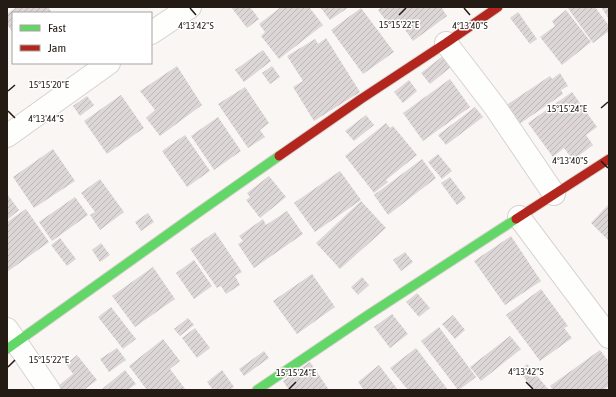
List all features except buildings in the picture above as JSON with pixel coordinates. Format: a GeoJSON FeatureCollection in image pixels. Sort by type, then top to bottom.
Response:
{"type":"FeatureCollection","features":[{"type":"Feature","properties":{"kind":"street"},"geometry":{"type":"LineString","coordinates":[[152,32],[190,7]]}},
{"type":"Feature","properties":{"kind":"street"},"geometry":{"type":"LineString","coordinates":[[49,390],[10,340],[212,203],[361,99],[498,7]]}},
{"type":"Feature","properties":{"kind":"street"},"geometry":{"type":"LineString","coordinates":[[446,43],[495,107],[554,194]]}},
{"type":"Feature","properties":{"kind":"street"},"geometry":{"type":"LineString","coordinates":[[7,136],[108,64]]}},
{"type":"Feature","properties":{"kind":"street"},"geometry":{"type":"LineString","coordinates":[[257,390],[368,315],[609,159]]}},
{"type":"Feature","properties":{"kind":"street"},"geometry":{"type":"LineString","coordinates":[[518,217],[609,337]]}},
{"type":"Feature","properties":{"kind":"traffic: fast"},"geometry":{"type":"LineString","coordinates":[[7,349],[279,156]]}},
{"type":"Feature","properties":{"kind":"traffic: fast"},"geometry":{"type":"LineString","coordinates":[[257,390],[368,315],[516,219]]}},
{"type":"Feature","properties":{"kind":"traffic: jam"},"geometry":{"type":"LineString","coordinates":[[279,156],[498,7]]}},
{"type":"Feature","properties":{"kind":"traffic: jam"},"geometry":{"type":"LineString","coordinates":[[516,219],[609,159]]}}]}
